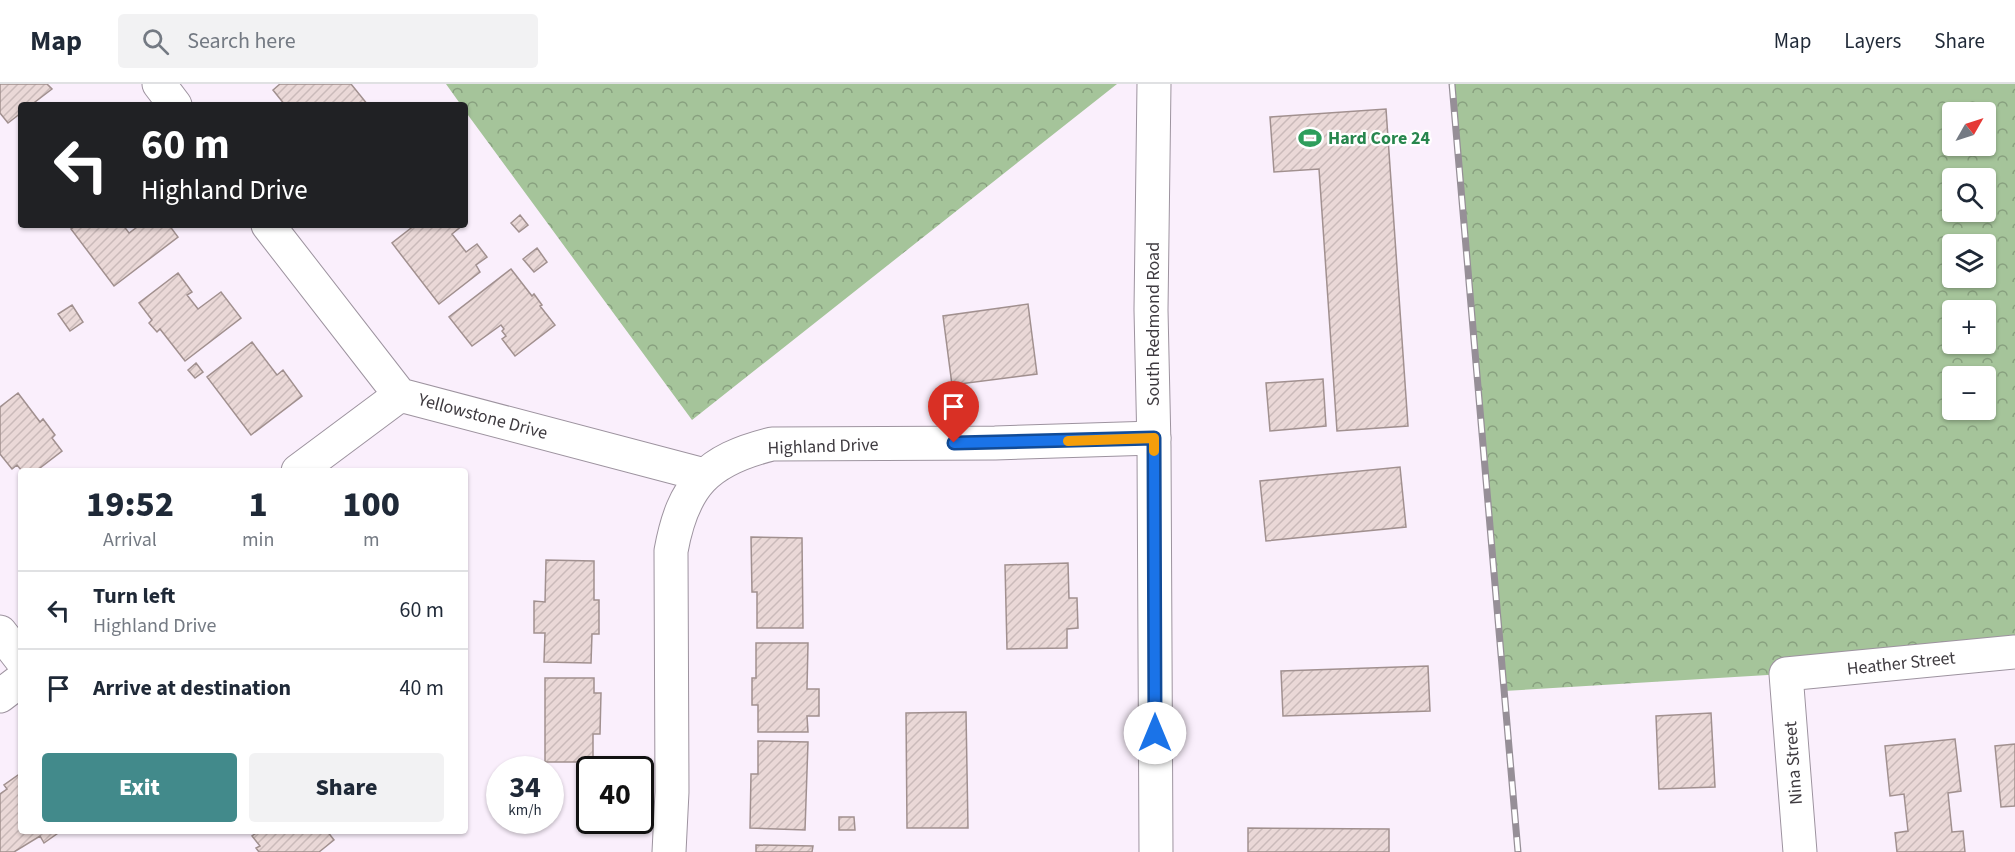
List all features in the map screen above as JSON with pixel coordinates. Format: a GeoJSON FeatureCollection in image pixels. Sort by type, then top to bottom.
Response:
{"type":"FeatureCollection","features":[{"type":"Feature","properties":{"kind":"street"},"geometry":{"type":"LineString","coordinates":[[159,84],[173,102]]}},
{"type":"Feature","properties":{"kind":"street","name":"South Redmond Road"},"geometry":{"type":"LineString","coordinates":[[1154,84],[1151,310],[1154,438],[1156,852]]}},
{"type":"Feature","properties":{"kind":"street","name":"Yellowstone Drive"},"geometry":{"type":"LineString","coordinates":[[270,228],[400,395],[704,475]]}},
{"type":"Feature","properties":{"kind":"street"},"geometry":{"type":"LineString","coordinates":[[302,468],[400,395]]}},
{"type":"Feature","properties":{"kind":"street","name":"Highland Drive"},"geometry":{"type":"LineString","coordinates":[[669,852],[672,792],[671,552],[675,531],[686,501],[704,475],[744,451],[772,444],[995,443],[1154,438]]}},
{"type":"Feature","properties":{"kind":"street"},"geometry":{"type":"LineString","coordinates":[[0,632],[18,655]]}},
{"type":"Feature","properties":{"kind":"street","name":"Heather Street"},"geometry":{"type":"LineString","coordinates":[[1786,674],[2015,652]]}},
{"type":"Feature","properties":{"kind":"street","name":"Nina Street"},"geometry":{"type":"LineString","coordinates":[[1786,674],[1800,852]]}},
{"type":"Feature","properties":{"kind":"street"},"geometry":{"type":"LineString","coordinates":[[0,696],[18,682]]}},
{"type":"Feature","properties":{"kind":"green space"},"geometry":{"type":"Polygon","coordinates":[[[446,84],[1117,84],[692,420],[468,115],[468,102],[459,102],[446,84]]]}},
{"type":"Feature","properties":{"kind":"green space"},"geometry":{"type":"Polygon","coordinates":[[[1452,84],[2015,84],[2015,652],[1786,674],[1504,691],[1452,84]]]}},
{"type":"Feature","properties":{"kind":"building"},"geometry":{"type":"Polygon","coordinates":[[[0,84],[47,84],[52,89],[35,102],[18,102],[18,115],[8,123],[0,113],[0,84]]]}},
{"type":"Feature","properties":{"kind":"building"},"geometry":{"type":"Polygon","coordinates":[[[280,84],[351,84],[366,102],[283,102],[273,90],[280,84]]]}},
{"type":"Feature","properties":{"kind":"building"},"geometry":{"type":"Polygon","coordinates":[[[1386,109],[1408,426],[1337,431],[1319,169],[1274,172],[1270,117],[1386,109]]]}},
{"type":"Feature","properties":{"kind":"building"},"geometry":{"type":"Polygon","coordinates":[[[520,215],[528,225],[519,232],[511,223],[520,215]]]}},
{"type":"Feature","properties":{"kind":"building"},"geometry":{"type":"Polygon","coordinates":[[[125,228],[129,233],[136,228],[171,228],[178,237],[114,286],[71,229],[125,228]]]}},
{"type":"Feature","properties":{"kind":"building"},"geometry":{"type":"Polygon","coordinates":[[[411,228],[459,228],[452,234],[466,252],[477,244],[487,257],[476,265],[480,272],[439,304],[392,243],[411,228]]]}},
{"type":"Feature","properties":{"kind":"building"},"geometry":{"type":"Polygon","coordinates":[[[537,248],[547,262],[534,272],[523,259],[537,248]]]}},
{"type":"Feature","properties":{"kind":"building"},"geometry":{"type":"Polygon","coordinates":[[[511,269],[532,296],[534,294],[555,325],[515,356],[502,339],[506,336],[501,325],[472,346],[449,317],[511,269]]]}},
{"type":"Feature","properties":{"kind":"building"},"geometry":{"type":"Polygon","coordinates":[[[178,273],[192,292],[187,295],[198,309],[221,292],[241,318],[185,361],[160,329],[157,332],[149,323],[152,320],[139,303],[178,273]]]}},
{"type":"Feature","properties":{"kind":"building"},"geometry":{"type":"Polygon","coordinates":[[[1028,304],[1037,374],[952,385],[943,316],[1028,304]]]}},
{"type":"Feature","properties":{"kind":"building"},"geometry":{"type":"Polygon","coordinates":[[[72,305],[83,322],[70,331],[58,314],[72,305]]]}},
{"type":"Feature","properties":{"kind":"building"},"geometry":{"type":"Polygon","coordinates":[[[252,342],[277,375],[283,370],[302,396],[251,435],[207,377],[252,342]]]}},
{"type":"Feature","properties":{"kind":"building"},"geometry":{"type":"Polygon","coordinates":[[[196,363],[203,372],[195,378],[188,370],[196,363]]]}},
{"type":"Feature","properties":{"kind":"building"},"geometry":{"type":"Polygon","coordinates":[[[1323,379],[1326,426],[1270,431],[1266,383],[1323,379]]]}},
{"type":"Feature","properties":{"kind":"building"},"geometry":{"type":"Polygon","coordinates":[[[18,393],[40,422],[43,419],[55,435],[52,438],[62,451],[40,468],[20,468],[17,465],[12,469],[0,454],[0,407],[18,393]]]}},
{"type":"Feature","properties":{"kind":"building"},"geometry":{"type":"Polygon","coordinates":[[[1400,467],[1406,527],[1266,541],[1260,481],[1400,467]]]}},
{"type":"Feature","properties":{"kind":"building"},"geometry":{"type":"Polygon","coordinates":[[[751,537],[802,538],[803,628],[757,628],[757,592],[752,592],[751,537]]]}},
{"type":"Feature","properties":{"kind":"building"},"geometry":{"type":"Polygon","coordinates":[[[546,560],[594,561],[594,600],[599,600],[599,634],[592,634],[591,663],[544,662],[545,633],[534,633],[534,601],[545,602],[546,560]]]}},
{"type":"Feature","properties":{"kind":"building"},"geometry":{"type":"Polygon","coordinates":[[[1068,563],[1069,598],[1077,598],[1078,628],[1067,629],[1067,648],[1007,649],[1005,565],[1068,563]]]}},
{"type":"Feature","properties":{"kind":"building"},"geometry":{"type":"Polygon","coordinates":[[[756,643],[808,643],[807,689],[819,689],[819,716],[807,716],[808,732],[758,732],[758,705],[752,705],[752,678],[756,678],[756,643]]]}},
{"type":"Feature","properties":{"kind":"building"},"geometry":{"type":"Polygon","coordinates":[[[1428,666],[1430,711],[1283,716],[1281,671],[1428,666]]]}},
{"type":"Feature","properties":{"kind":"building"},"geometry":{"type":"Polygon","coordinates":[[[545,678],[594,678],[594,693],[601,693],[600,734],[593,734],[593,756],[576,756],[576,762],[564,762],[564,756],[545,756],[545,678]]]}},
{"type":"Feature","properties":{"kind":"building"},"geometry":{"type":"Polygon","coordinates":[[[966,712],[968,828],[907,828],[906,713],[966,712]]]}},
{"type":"Feature","properties":{"kind":"building"},"geometry":{"type":"Polygon","coordinates":[[[1711,713],[1715,787],[1659,789],[1656,716],[1711,713]]]}},
{"type":"Feature","properties":{"kind":"building"},"geometry":{"type":"Polygon","coordinates":[[[1955,739],[1961,791],[1948,793],[1952,832],[1963,831],[1965,852],[1897,852],[1895,833],[1908,831],[1904,794],[1890,796],[1885,746],[1955,739]]]}},
{"type":"Feature","properties":{"kind":"building"},"geometry":{"type":"Polygon","coordinates":[[[758,741],[808,742],[805,830],[750,828],[751,774],[758,774],[758,741]]]}},
{"type":"Feature","properties":{"kind":"building"},"geometry":{"type":"Polygon","coordinates":[[[2015,744],[2015,806],[2001,807],[1995,746],[2015,744]]]}},
{"type":"Feature","properties":{"kind":"building"},"geometry":{"type":"Polygon","coordinates":[[[18,775],[18,834],[57,834],[44,843],[40,836],[14,852],[0,852],[0,794],[7,789],[4,785],[18,775]]]}},
{"type":"Feature","properties":{"kind":"building"},"geometry":{"type":"Polygon","coordinates":[[[839,817],[854,817],[855,830],[839,830],[839,817]]]}},
{"type":"Feature","properties":{"kind":"building"},"geometry":{"type":"Polygon","coordinates":[[[1248,828],[1389,829],[1389,852],[1248,852],[1248,828]]]}},
{"type":"Feature","properties":{"kind":"building"},"geometry":{"type":"Polygon","coordinates":[[[255,834],[329,834],[334,840],[319,852],[259,852],[256,848],[260,846],[252,836],[255,834]]]}},
{"type":"Feature","properties":{"kind":"building"},"geometry":{"type":"Polygon","coordinates":[[[756,845],[813,846],[812,852],[756,852],[756,845]]]}},
{"type":"Feature","properties":{"kind":"railway"},"geometry":{"type":"LineString","coordinates":[[1452,84],[1518,852]]}},
{"type":"Feature","properties":{"kind":"slow traffic"},"geometry":{"type":"LineString","coordinates":[[1068,441],[1154,438],[1154,451]]}},
{"type":"Feature","properties":{"kind":"place","name":"Hard Core 24"},"geometry":{"type":"Point","coordinates":[1310,138]}},
{"type":"Feature","properties":{"kind":"route"},"geometry":{"type":"LineString","coordinates":[[954,443],[1154,438],[1155,733]]}}]}
